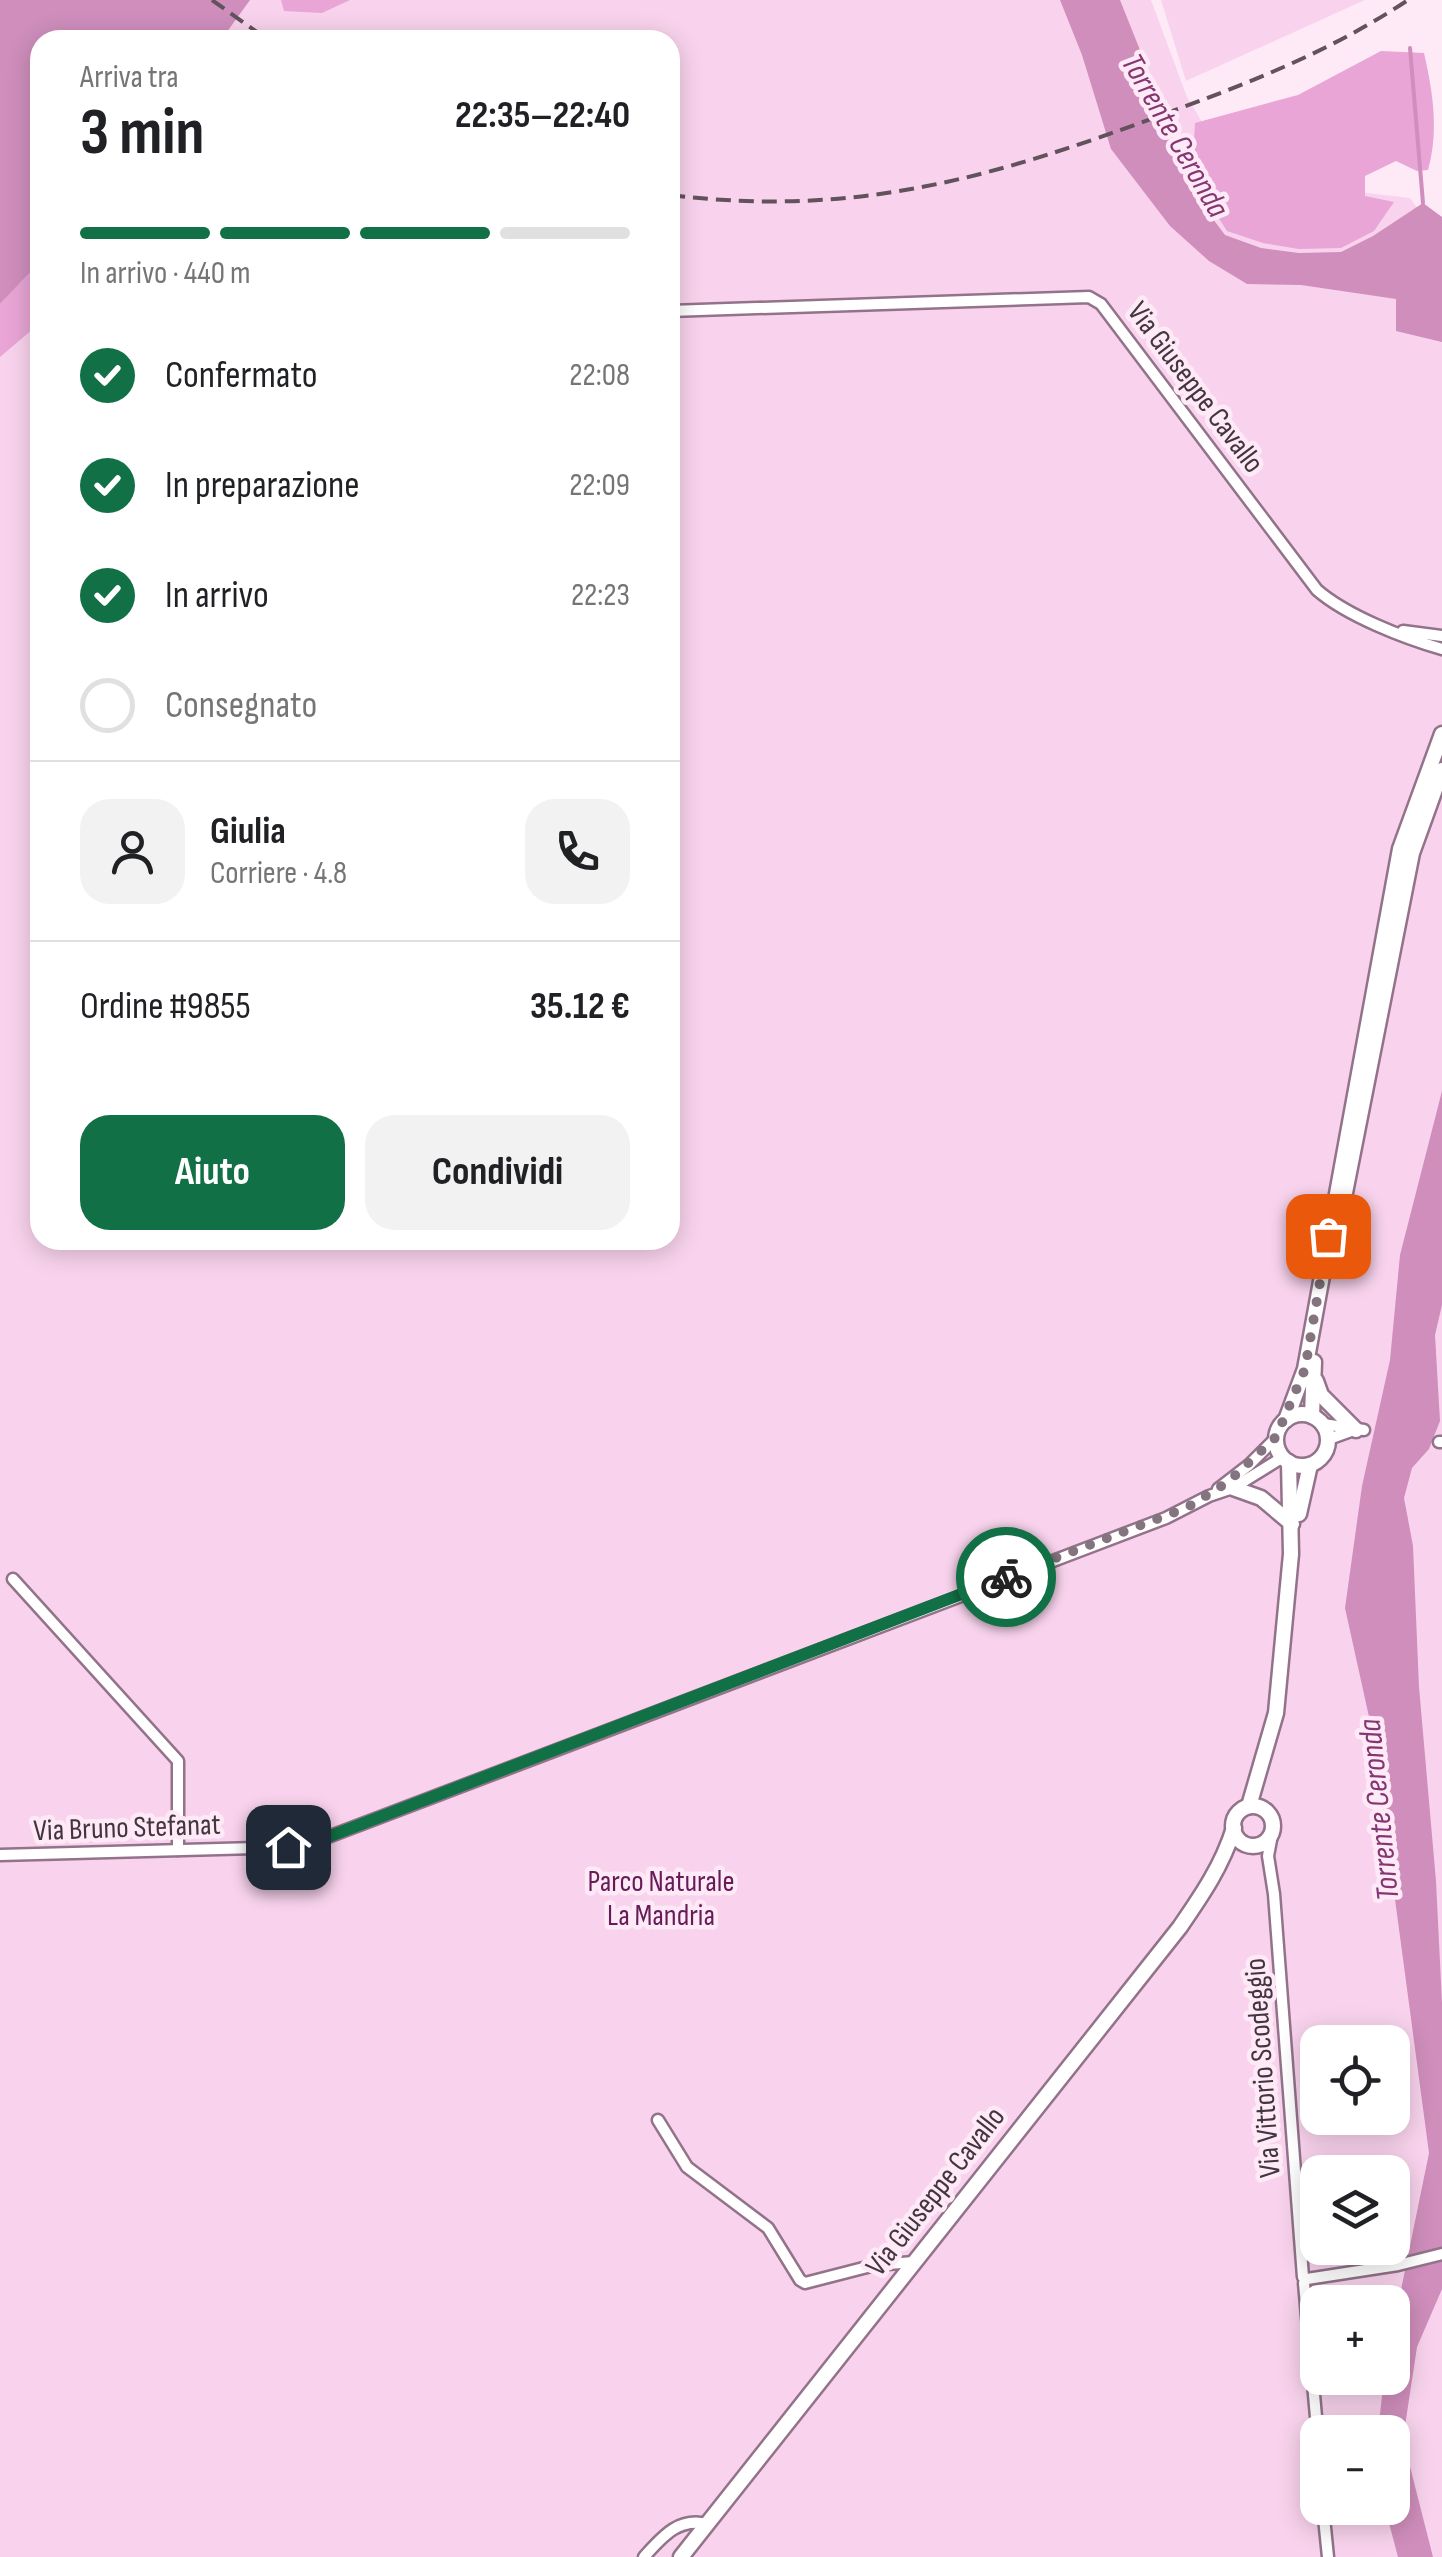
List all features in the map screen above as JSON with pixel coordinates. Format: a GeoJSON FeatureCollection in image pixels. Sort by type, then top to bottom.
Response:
{"type":"FeatureCollection","features":[{"type":"Feature","properties":{"kind":"street","name":"Via Giuseppe Cavallo"},"geometry":{"type":"LineString","coordinates":[[680,311],[1089,298],[1101,304],[1317,590],[1327,599],[1388,628],[1442,649]]}},
{"type":"Feature","properties":{"kind":"street","name":"Via Giuseppe Cavallo"},"geometry":{"type":"LineString","coordinates":[[1388,628],[1442,636]]}},
{"type":"Feature","properties":{"kind":"street"},"geometry":{"type":"LineString","coordinates":[[1256,1808],[1259,1777],[1276,1714],[1292,1554],[1286,1460],[1276,1437],[1305,1369],[1400,848],[1442,734]]}},
{"type":"Feature","properties":{"kind":"street"},"geometry":{"type":"LineString","coordinates":[[1292,1554],[1310,1465],[1324,1455],[1312,1371],[1412,852],[1442,770]]}},
{"type":"Feature","properties":{"kind":"street"},"geometry":{"type":"LineString","coordinates":[[1312,1371],[1321,1395],[1341,1418],[1360,1430]]}},
{"type":"Feature","properties":{"kind":"street"},"geometry":{"type":"LineString","coordinates":[[1286,1420],[1298,1414],[1321,1426],[1360,1430]]}},
{"type":"Feature","properties":{"kind":"street","name":"Via Bruno Stefanat"},"geometry":{"type":"LineString","coordinates":[[1209,1496],[1249,1465],[1276,1437]]}},
{"type":"Feature","properties":{"kind":"street"},"geometry":{"type":"LineString","coordinates":[[1286,1460],[1310,1465]]}},
{"type":"Feature","properties":{"kind":"street","name":"Via Bruno Stefanat"},"geometry":{"type":"LineString","coordinates":[[0,1856],[288,1847],[320,1840],[1166,1518],[1286,1460]]}},
{"type":"Feature","properties":{"kind":"street"},"geometry":{"type":"LineString","coordinates":[[1234,1488],[1261,1498],[1292,1524]]}},
{"type":"Feature","properties":{"kind":"street"},"geometry":{"type":"LineString","coordinates":[[13,1579],[178,1761],[178,1850]]}},
{"type":"Feature","properties":{"kind":"street"},"geometry":{"type":"LineString","coordinates":[[1256,1808],[1272,1817],[1273,1829],[1263,1851],[1237,1835],[1239,1812],[1256,1808]]}},
{"type":"Feature","properties":{"kind":"street","name":"Via Giuseppe Cavallo"},"geometry":{"type":"LineString","coordinates":[[681,2557],[1180,1926],[1211,1883],[1237,1835]]}},
{"type":"Feature","properties":{"kind":"street","name":"Via Vittorio Scodeggio"},"geometry":{"type":"LineString","coordinates":[[1263,1851],[1274,1894],[1316,2415]]}},
{"type":"Feature","properties":{"kind":"street"},"geometry":{"type":"LineString","coordinates":[[658,2120],[687,2167],[768,2228],[800,2280],[875,2265],[914,2262]]}},
{"type":"Feature","properties":{"kind":"street"},"geometry":{"type":"LineString","coordinates":[[1305,2280],[1442,2254]]}},
{"type":"Feature","properties":{"kind":"street"},"geometry":{"type":"LineString","coordinates":[[644,2557],[666,2532],[681,2524],[707,2524]]}},
{"type":"Feature","properties":{"kind":"street"},"geometry":{"type":"LineString","coordinates":[[1325,2525],[1328,2557]]}},
{"type":"Feature","properties":{"kind":"green space","name":"Parco Naturale La Mandria"},"geometry":{"type":"Polygon","coordinates":[[[0,0],[1151,0],[1187,97],[1216,145],[1332,189],[1410,198],[1429,224],[1442,234],[1442,2557],[0,2557],[0,0]]]}},
{"type":"Feature","properties":{"kind":"green space"},"geometry":{"type":"Polygon","coordinates":[[[1161,0],[1365,0],[1186,81],[1161,0]]]}},
{"type":"Feature","properties":{"kind":"shaded area"},"geometry":{"type":"Polygon","coordinates":[[[0,0],[250,0],[228,30],[30,30],[30,272],[0,304],[0,0]]]}},
{"type":"Feature","properties":{"kind":"shaded area"},"geometry":{"type":"Polygon","coordinates":[[[281,0],[350,0],[322,13],[284,11],[281,0]]]}},
{"type":"Feature","properties":{"kind":"shaded area"},"geometry":{"type":"Polygon","coordinates":[[[1060,0],[1120,0],[1176,140],[1185,182],[1225,235],[1261,248],[1299,253],[1341,252],[1423,203],[1442,217],[1442,342],[1396,331],[1396,299],[1301,285],[1247,284],[1209,261],[1170,226],[1111,149],[1082,55],[1060,0]]]}},
{"type":"Feature","properties":{"kind":"shaded area"},"geometry":{"type":"Polygon","coordinates":[[[1381,51],[1424,53],[1434,111],[1428,170],[1417,171],[1396,161],[1365,176],[1365,196],[1394,202],[1374,231],[1341,248],[1299,249],[1227,231],[1192,177],[1195,123],[1298,95],[1381,51]]]}},
{"type":"Feature","properties":{"kind":"shaded area"},"geometry":{"type":"Polygon","coordinates":[[[30,272],[30,332],[0,357],[0,304],[30,272]]]}},
{"type":"Feature","properties":{"kind":"shaded area"},"geometry":{"type":"Polygon","coordinates":[[[1442,1091],[1442,1305],[1435,1335],[1440,1421],[1429,1449],[1412,1468],[1404,1498],[1413,1546],[1442,2003],[1442,2289],[1417,2347],[1410,2393],[1410,2285],[1402,2285],[1406,2265],[1410,2265],[1410,2246],[1429,2153],[1373,1735],[1345,1608],[1362,1486],[1390,1360],[1400,1255],[1442,1091]]]}},
{"type":"Feature","properties":{"kind":"shaded area"},"geometry":{"type":"Polygon","coordinates":[[[1382,2395],[1410,2395],[1407,2415],[1380,2415],[1382,2395]]]}},
{"type":"Feature","properties":{"kind":"shaded area"},"geometry":{"type":"Polygon","coordinates":[[[1410,2467],[1433,2557],[1398,2557],[1390,2525],[1410,2525],[1410,2467]]]}},
{"type":"Feature","properties":{"kind":"waterway"},"geometry":{"type":"LineString","coordinates":[[1410,48],[1423,203]]}},
{"type":"Feature","properties":{"kind":"railway"},"geometry":{"type":"LineString","coordinates":[[212,0],[254,30]]}},
{"type":"Feature","properties":{"kind":"railway"},"geometry":{"type":"LineString","coordinates":[[680,196],[802,201],[924,187],[983,173],[1104,136],[1261,77],[1321,50],[1408,0]]}},
{"type":"Feature","properties":{"kind":"way so far"},"geometry":{"type":"LineString","coordinates":[[1006,1577],[1188,1507],[1228,1482],[1276,1437],[1305,1369],[1328,1236]]}},
{"type":"Feature","properties":{"kind":"route"},"geometry":{"type":"LineString","coordinates":[[288,1847],[320,1840],[1006,1577]]}},
{"type":"Feature","properties":{"kind":"water label","name":"Torrente Ceronda"},"geometry":{"type":"Point","coordinates":[1176,135]}},
{"type":"Feature","properties":{"kind":"water label","name":"Torrente Ceronda"},"geometry":{"type":"Point","coordinates":[1378,1810]}}]}
